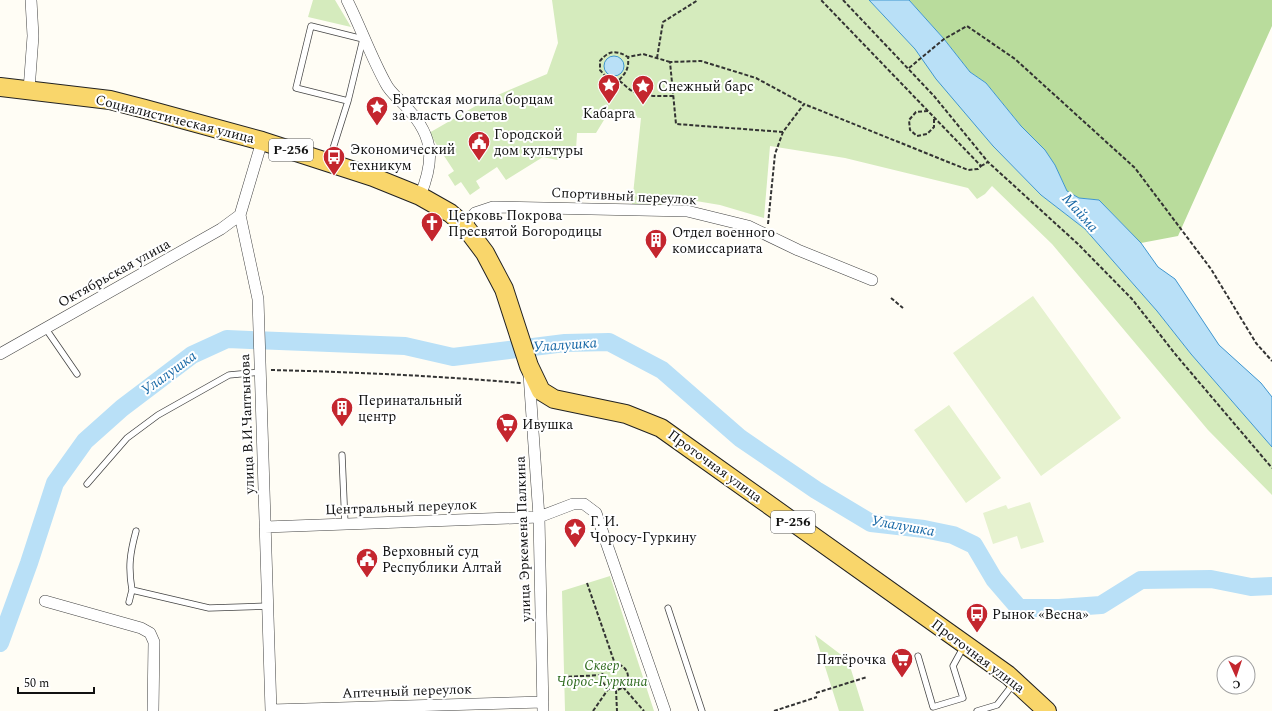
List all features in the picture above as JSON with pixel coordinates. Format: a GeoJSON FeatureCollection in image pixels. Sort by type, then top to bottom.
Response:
{"type":"FeatureCollection","features":[{"type":"Feature","properties":{"kind":"main road","name":"Социалистическая улица"},"geometry":{"type":"LineString","coordinates":[[0,87],[110,100],[262,141],[373,177],[420,196],[450,213],[464,225],[478,242],[499,277],[529,366]]}},
{"type":"Feature","properties":{"kind":"main road","name":"Проточная улица"},"geometry":{"type":"LineString","coordinates":[[529,366],[541,392],[554,400],[626,414],[661,428],[965,644],[1015,681],[1048,711]]}},
{"type":"Feature","properties":{"kind":"street"},"geometry":{"type":"LineString","coordinates":[[29,90],[33,36],[31,0]]}},
{"type":"Feature","properties":{"kind":"street"},"geometry":{"type":"LineString","coordinates":[[347,0],[357,19],[363,39],[386,85],[409,109],[428,138],[430,166],[420,196]]}},
{"type":"Feature","properties":{"kind":"street","name":"улица В.И.Чаптынова"},"geometry":{"type":"LineString","coordinates":[[262,141],[240,215],[256,285],[264,369],[265,527],[271,711]]}},
{"type":"Feature","properties":{"kind":"street","name":"Спортивный переулок"},"geometry":{"type":"LineString","coordinates":[[464,225],[475,213],[493,206],[649,209],[687,212],[717,217],[748,226],[798,250],[872,280]]}},
{"type":"Feature","properties":{"kind":"street","name":"Октябрьская улица"},"geometry":{"type":"LineString","coordinates":[[0,354],[221,229],[240,215]]}},
{"type":"Feature","properties":{"kind":"street","name":"улица Эркемена Палкина"},"geometry":{"type":"LineString","coordinates":[[529,366],[539,517],[543,707]]}},
{"type":"Feature","properties":{"kind":"street"},"geometry":{"type":"LineString","coordinates":[[539,517],[573,504],[584,504],[596,513],[665,711]]}},
{"type":"Feature","properties":{"kind":"street","name":"Центральный переулок"},"geometry":{"type":"LineString","coordinates":[[265,527],[539,517]]}},
{"type":"Feature","properties":{"kind":"street"},"geometry":{"type":"LineString","coordinates":[[45,601],[141,628],[150,633],[154,642],[153,711]]}},
{"type":"Feature","properties":{"kind":"street","name":"Аптечный переулок"},"geometry":{"type":"LineString","coordinates":[[271,711],[543,707]]}},
{"type":"Feature","properties":{"kind":"lane"},"geometry":{"type":"LineString","coordinates":[[329,163],[348,101],[363,39],[311,26],[296,88],[348,101]]}},
{"type":"Feature","properties":{"kind":"lane"},"geometry":{"type":"LineString","coordinates":[[46,328],[77,374]]}},
{"type":"Feature","properties":{"kind":"lane"},"geometry":{"type":"LineString","coordinates":[[87,484],[127,438],[158,415],[229,375],[264,369]]}},
{"type":"Feature","properties":{"kind":"lane"},"geometry":{"type":"LineString","coordinates":[[342,455],[345,524]]}},
{"type":"Feature","properties":{"kind":"lane"},"geometry":{"type":"LineString","coordinates":[[129,602],[132,590],[129,574],[130,552],[136,531]]}},
{"type":"Feature","properties":{"kind":"lane"},"geometry":{"type":"LineString","coordinates":[[132,590],[209,608],[268,606]]}},
{"type":"Feature","properties":{"kind":"lane"},"geometry":{"type":"LineString","coordinates":[[668,608],[702,711]]}},
{"type":"Feature","properties":{"kind":"lane"},"geometry":{"type":"LineString","coordinates":[[918,656],[933,707],[963,698],[953,666],[965,644]]}},
{"type":"Feature","properties":{"kind":"lane"},"geometry":{"type":"LineString","coordinates":[[977,711],[991,709],[997,705],[1015,681]]}},
{"type":"Feature","properties":{"kind":"path"},"geometry":{"type":"LineString","coordinates":[[657,58],[663,22],[698,0]]}},
{"type":"Feature","properties":{"kind":"path"},"geometry":{"type":"LineString","coordinates":[[821,0],[980,166]]}},
{"type":"Feature","properties":{"kind":"path"},"geometry":{"type":"LineString","coordinates":[[843,0],[909,68],[988,162],[1078,244],[1132,299],[1176,355],[1272,468]]}},
{"type":"Feature","properties":{"kind":"path"},"geometry":{"type":"LineString","coordinates":[[909,68],[944,38],[967,26],[1015,59],[1135,168],[1211,269],[1256,343],[1272,361]]}},
{"type":"Feature","properties":{"kind":"path"},"geometry":{"type":"LineString","coordinates":[[674,96],[649,95],[633,91],[620,80],[607,78],[603,74],[600,61],[606,54],[613,52],[621,53],[628,57],[643,54],[670,62],[701,61],[756,78],[804,104],[968,170],[978,169],[980,166],[988,162]]}},
{"type":"Feature","properties":{"kind":"path"},"geometry":{"type":"LineString","coordinates":[[620,80],[626,73],[629,65],[628,57]]}},
{"type":"Feature","properties":{"kind":"path"},"geometry":{"type":"LineString","coordinates":[[670,62],[676,124],[783,132]]}},
{"type":"Feature","properties":{"kind":"path"},"geometry":{"type":"LineString","coordinates":[[767,235],[775,154],[783,132],[804,104]]}},
{"type":"Feature","properties":{"kind":"path"},"geometry":{"type":"LineString","coordinates":[[928,111],[916,112],[909,120],[910,130],[917,136],[927,134],[934,127],[934,117]]}},
{"type":"Feature","properties":{"kind":"path"},"geometry":{"type":"LineString","coordinates":[[891,298],[903,308]]}},
{"type":"Feature","properties":{"kind":"path"},"geometry":{"type":"LineString","coordinates":[[264,369],[390,374],[526,384]]}},
{"type":"Feature","properties":{"kind":"path"},"geometry":{"type":"LineString","coordinates":[[587,583],[615,664],[622,667],[627,673],[628,680],[623,687],[616,690],[609,688],[604,682],[603,675],[607,668],[615,664]]}},
{"type":"Feature","properties":{"kind":"path"},"geometry":{"type":"LineString","coordinates":[[562,677],[603,675]]}},
{"type":"Feature","properties":{"kind":"path"},"geometry":{"type":"LineString","coordinates":[[816,693],[867,677]]}},
{"type":"Feature","properties":{"kind":"path"},"geometry":{"type":"LineString","coordinates":[[623,687],[644,711]]}},
{"type":"Feature","properties":{"kind":"path"},"geometry":{"type":"LineString","coordinates":[[593,711],[609,688]]}},
{"type":"Feature","properties":{"kind":"path"},"geometry":{"type":"LineString","coordinates":[[616,690],[617,711]]}},
{"type":"Feature","properties":{"kind":"path"},"geometry":{"type":"LineString","coordinates":[[774,711],[817,697]]}},
{"type":"Feature","properties":{"kind":"green space"},"geometry":{"type":"Polygon","coordinates":[[[313,0],[335,0],[351,27],[308,17],[313,0]]]}},
{"type":"Feature","properties":{"kind":"green space"},"geometry":{"type":"Polygon","coordinates":[[[552,0],[869,0],[915,49],[993,146],[1041,195],[1085,229],[1157,311],[1191,354],[1272,447],[1272,495],[1208,430],[1052,244],[992,186],[985,194],[977,199],[968,188],[845,158],[770,146],[764,218],[720,205],[666,196],[664,207],[632,204],[641,118],[607,115],[596,133],[577,133],[576,150],[557,160],[543,157],[506,180],[497,167],[476,181],[480,188],[470,195],[461,182],[455,186],[448,175],[454,171],[429,133],[486,100],[547,74],[558,43],[552,0]]]}},
{"type":"Feature","properties":{"kind":"green space"},"geometry":{"type":"Polygon","coordinates":[[[909,0],[1272,0],[1272,26],[1178,236],[1141,243],[1099,200],[1079,198],[1067,191],[1055,165],[1045,150],[1021,126],[986,83],[970,72],[944,39],[909,0]]]}},
{"type":"Feature","properties":{"kind":"green space"},"geometry":{"type":"Polygon","coordinates":[[[1033,296],[1121,418],[1041,476],[953,353],[1033,296]]]}},
{"type":"Feature","properties":{"kind":"green space"},"geometry":{"type":"Polygon","coordinates":[[[949,405],[1001,478],[966,503],[914,430],[949,405]]]}},
{"type":"Feature","properties":{"kind":"green space"},"geometry":{"type":"Polygon","coordinates":[[[1030,502],[1044,542],[1021,549],[1017,536],[993,544],[983,513],[1006,505],[1008,509],[1030,502]]]}},
{"type":"Feature","properties":{"kind":"green space","name":"Сквер Чорос-Гуркина"},"geometry":{"type":"Polygon","coordinates":[[[610,576],[654,711],[565,711],[562,591],[610,576]]]}},
{"type":"Feature","properties":{"kind":"green space"},"geometry":{"type":"Polygon","coordinates":[[[815,635],[848,660],[864,711],[839,711],[815,635]]]}},
{"type":"Feature","properties":{"kind":"water","name":"Майма"},"geometry":{"type":"Polygon","coordinates":[[[869,0],[909,0],[944,39],[970,72],[986,83],[1021,126],[1045,150],[1055,165],[1067,191],[1079,198],[1099,200],[1141,243],[1158,267],[1175,279],[1219,345],[1261,383],[1272,397],[1272,447],[1191,354],[1157,311],[1085,229],[1041,195],[993,146],[936,79],[915,49],[869,0]]]}},
{"type":"Feature","properties":{"kind":"water"},"geometry":{"type":"Polygon","coordinates":[[[614,56],[621,59],[624,66],[621,73],[614,76],[607,73],[604,66],[607,59],[614,56]]]}},
{"type":"Feature","properties":{"kind":"waterway","name":"Улалушка"},"geometry":{"type":"LineString","coordinates":[[0,643],[29,563],[55,483],[85,441],[122,408],[192,355],[227,339],[405,346],[453,357],[565,343],[609,342],[662,370],[740,438],[816,490],[871,523],[924,529],[953,535],[974,545],[994,579],[1019,608],[1059,608],[1101,605],[1141,580],[1211,579],[1251,587],[1272,586]]}},
{"type":"Feature","properties":{"kind":"place","name":"Кабарга"},"geometry":{"type":"Point","coordinates":[609,104]}},
{"type":"Feature","properties":{"kind":"place","name":"Снежный барс"},"geometry":{"type":"Point","coordinates":[643,106]}},
{"type":"Feature","properties":{"kind":"place","name":"Братская могила борцам за власть Советов"},"geometry":{"type":"Point","coordinates":[377,126]}},
{"type":"Feature","properties":{"kind":"place","name":"Городской дом культуры"},"geometry":{"type":"Point","coordinates":[479,162]}},
{"type":"Feature","properties":{"kind":"place","name":"Экономический техникум"},"geometry":{"type":"Point","coordinates":[334,176]}},
{"type":"Feature","properties":{"kind":"place","name":"Церковь Покрова Пресвятой Богородицы"},"geometry":{"type":"Point","coordinates":[432,242]}},
{"type":"Feature","properties":{"kind":"place","name":"Отдел военного комиссариата"},"geometry":{"type":"Point","coordinates":[656,260]}},
{"type":"Feature","properties":{"kind":"place","name":"Перинатальный центр"},"geometry":{"type":"Point","coordinates":[342,428]}},
{"type":"Feature","properties":{"kind":"place","name":"Ивушка"},"geometry":{"type":"Point","coordinates":[507,444]}},
{"type":"Feature","properties":{"kind":"place","name":"Г. И. Чоросу-Гуркину"},"geometry":{"type":"Point","coordinates":[575,548]}},
{"type":"Feature","properties":{"kind":"place","name":"Верховный суд Республики Алтай"},"geometry":{"type":"Point","coordinates":[367,578]}},
{"type":"Feature","properties":{"kind":"place","name":"Рынок «Весна»"},"geometry":{"type":"Point","coordinates":[977,634]}},
{"type":"Feature","properties":{"kind":"place","name":"Пятёрочка"},"geometry":{"type":"Point","coordinates":[902,678]}}]}
